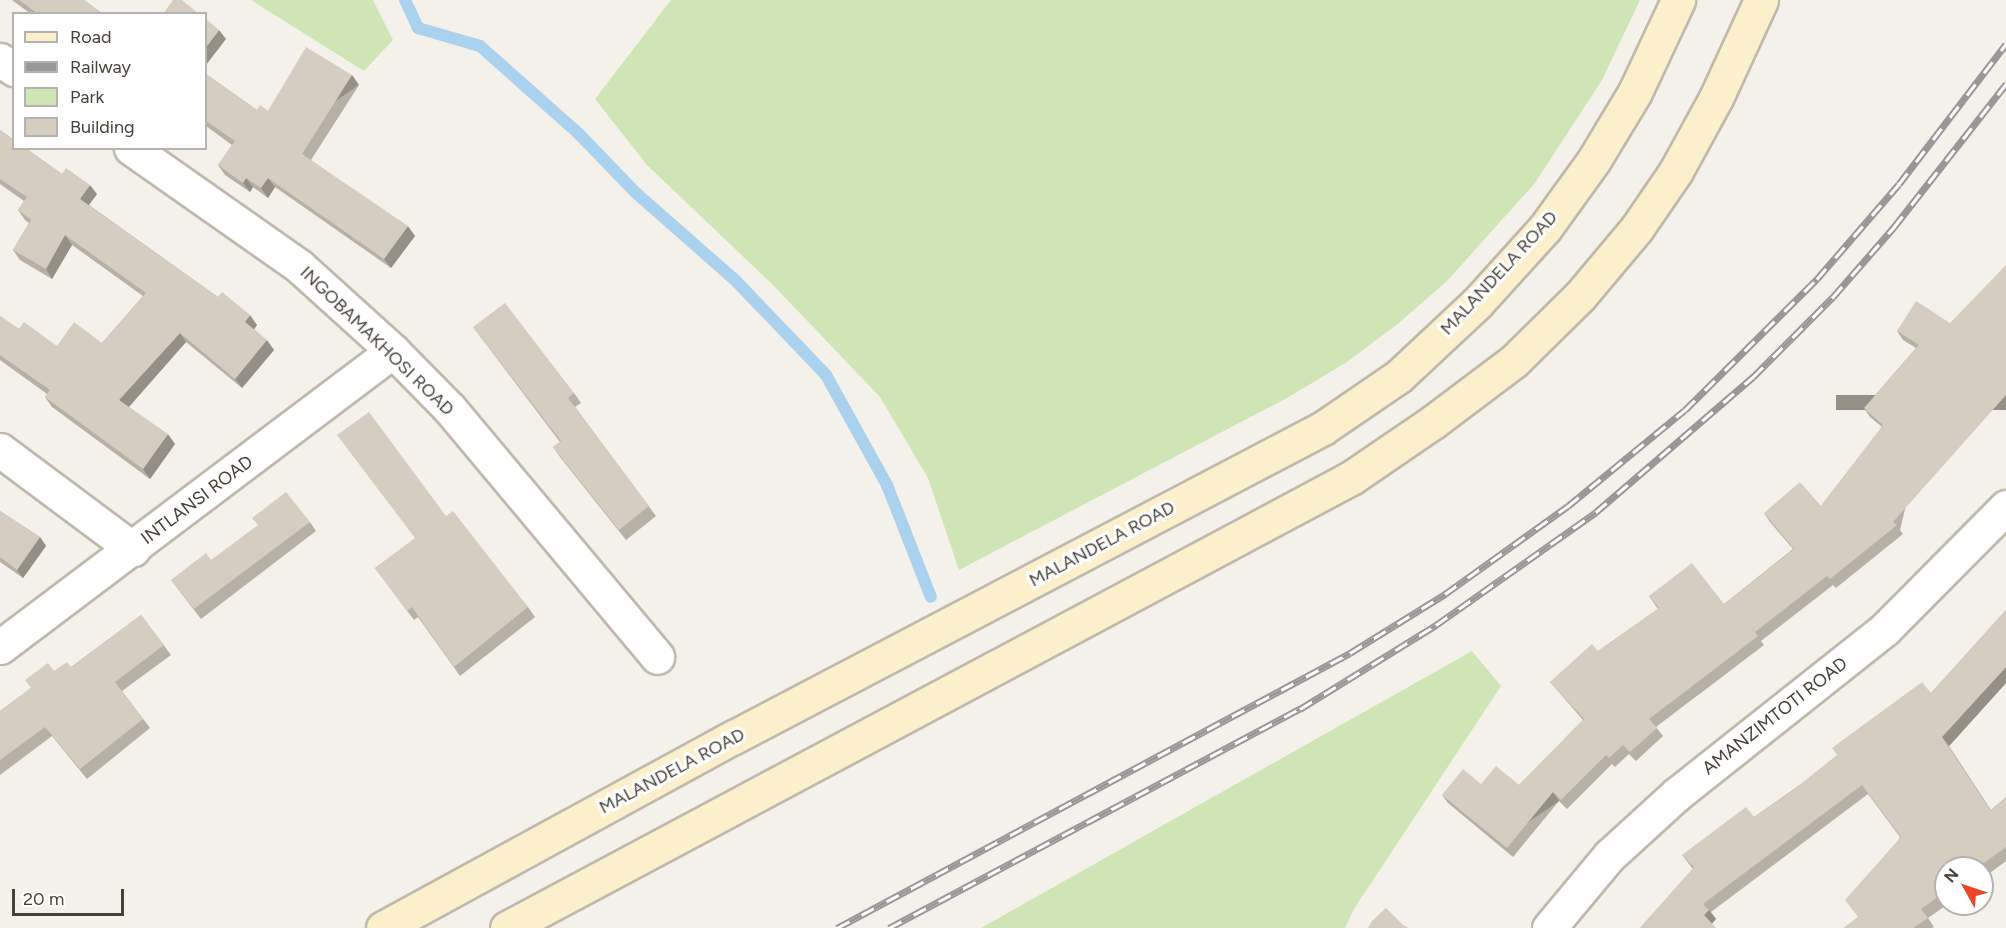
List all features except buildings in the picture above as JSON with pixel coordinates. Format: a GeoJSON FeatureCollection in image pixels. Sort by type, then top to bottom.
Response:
{"type":"FeatureCollection","features":[{"type":"Feature","properties":{"kind":"main road","name":"MALANDELA ROAD"},"geometry":{"type":"LineString","coordinates":[[383,928],[734,737],[1323,428],[1399,376],[1477,303],[1545,228],[1594,160],[1635,92],[1678,0]]}},
{"type":"Feature","properties":{"kind":"main road"},"geometry":{"type":"LineString","coordinates":[[507,928],[1351,478],[1433,422],[1514,361],[1580,296],[1637,228],[1676,171],[1716,98],[1761,0]]}},
{"type":"Feature","properties":{"kind":"street","name":"INGOBAMAKHOSI ROAD"},"geometry":{"type":"LineString","coordinates":[[134,150],[299,266],[393,351],[450,409],[657,657]]}},
{"type":"Feature","properties":{"kind":"street","name":"INTLANSI ROAD"},"geometry":{"type":"LineString","coordinates":[[0,647],[393,351]]}},
{"type":"Feature","properties":{"kind":"street"},"geometry":{"type":"LineString","coordinates":[[0,450],[133,549]]}},
{"type":"Feature","properties":{"kind":"street","name":"AMANZIMTOTI ROAD"},"geometry":{"type":"LineString","coordinates":[[1549,928],[1609,856],[1660,810],[1885,629],[2006,507]]}},
{"type":"Feature","properties":{"kind":"green space"},"geometry":{"type":"Polygon","coordinates":[[[251,0],[373,0],[393,40],[364,71],[251,0]]]}},
{"type":"Feature","properties":{"kind":"green space"},"geometry":{"type":"Polygon","coordinates":[[[671,0],[1640,0],[1602,80],[1535,183],[1448,280],[1399,323],[1347,362],[1287,398],[959,570],[928,478],[880,397],[772,284],[647,165],[595,99],[671,0]]]}},
{"type":"Feature","properties":{"kind":"green space"},"geometry":{"type":"Polygon","coordinates":[[[1472,651],[1501,686],[1354,909],[1345,928],[981,928],[1472,651]]]}},
{"type":"Feature","properties":{"kind":"waterway"},"geometry":{"type":"LineString","coordinates":[[405,0],[418,28],[480,46],[578,133],[636,193],[735,280],[826,375],[887,485],[931,597]]}},
{"type":"Feature","properties":{"kind":"railway"},"geometry":{"type":"LineString","coordinates":[[837,928],[1350,653],[1445,594],[1568,506],[1685,410],[1817,279],[1899,184],[2006,44]]}},
{"type":"Feature","properties":{"kind":"railway"},"geometry":{"type":"LineString","coordinates":[[889,928],[1300,709],[1436,625],[1596,512],[1753,377],[1833,297],[1894,227],[2006,84]]}}]}
